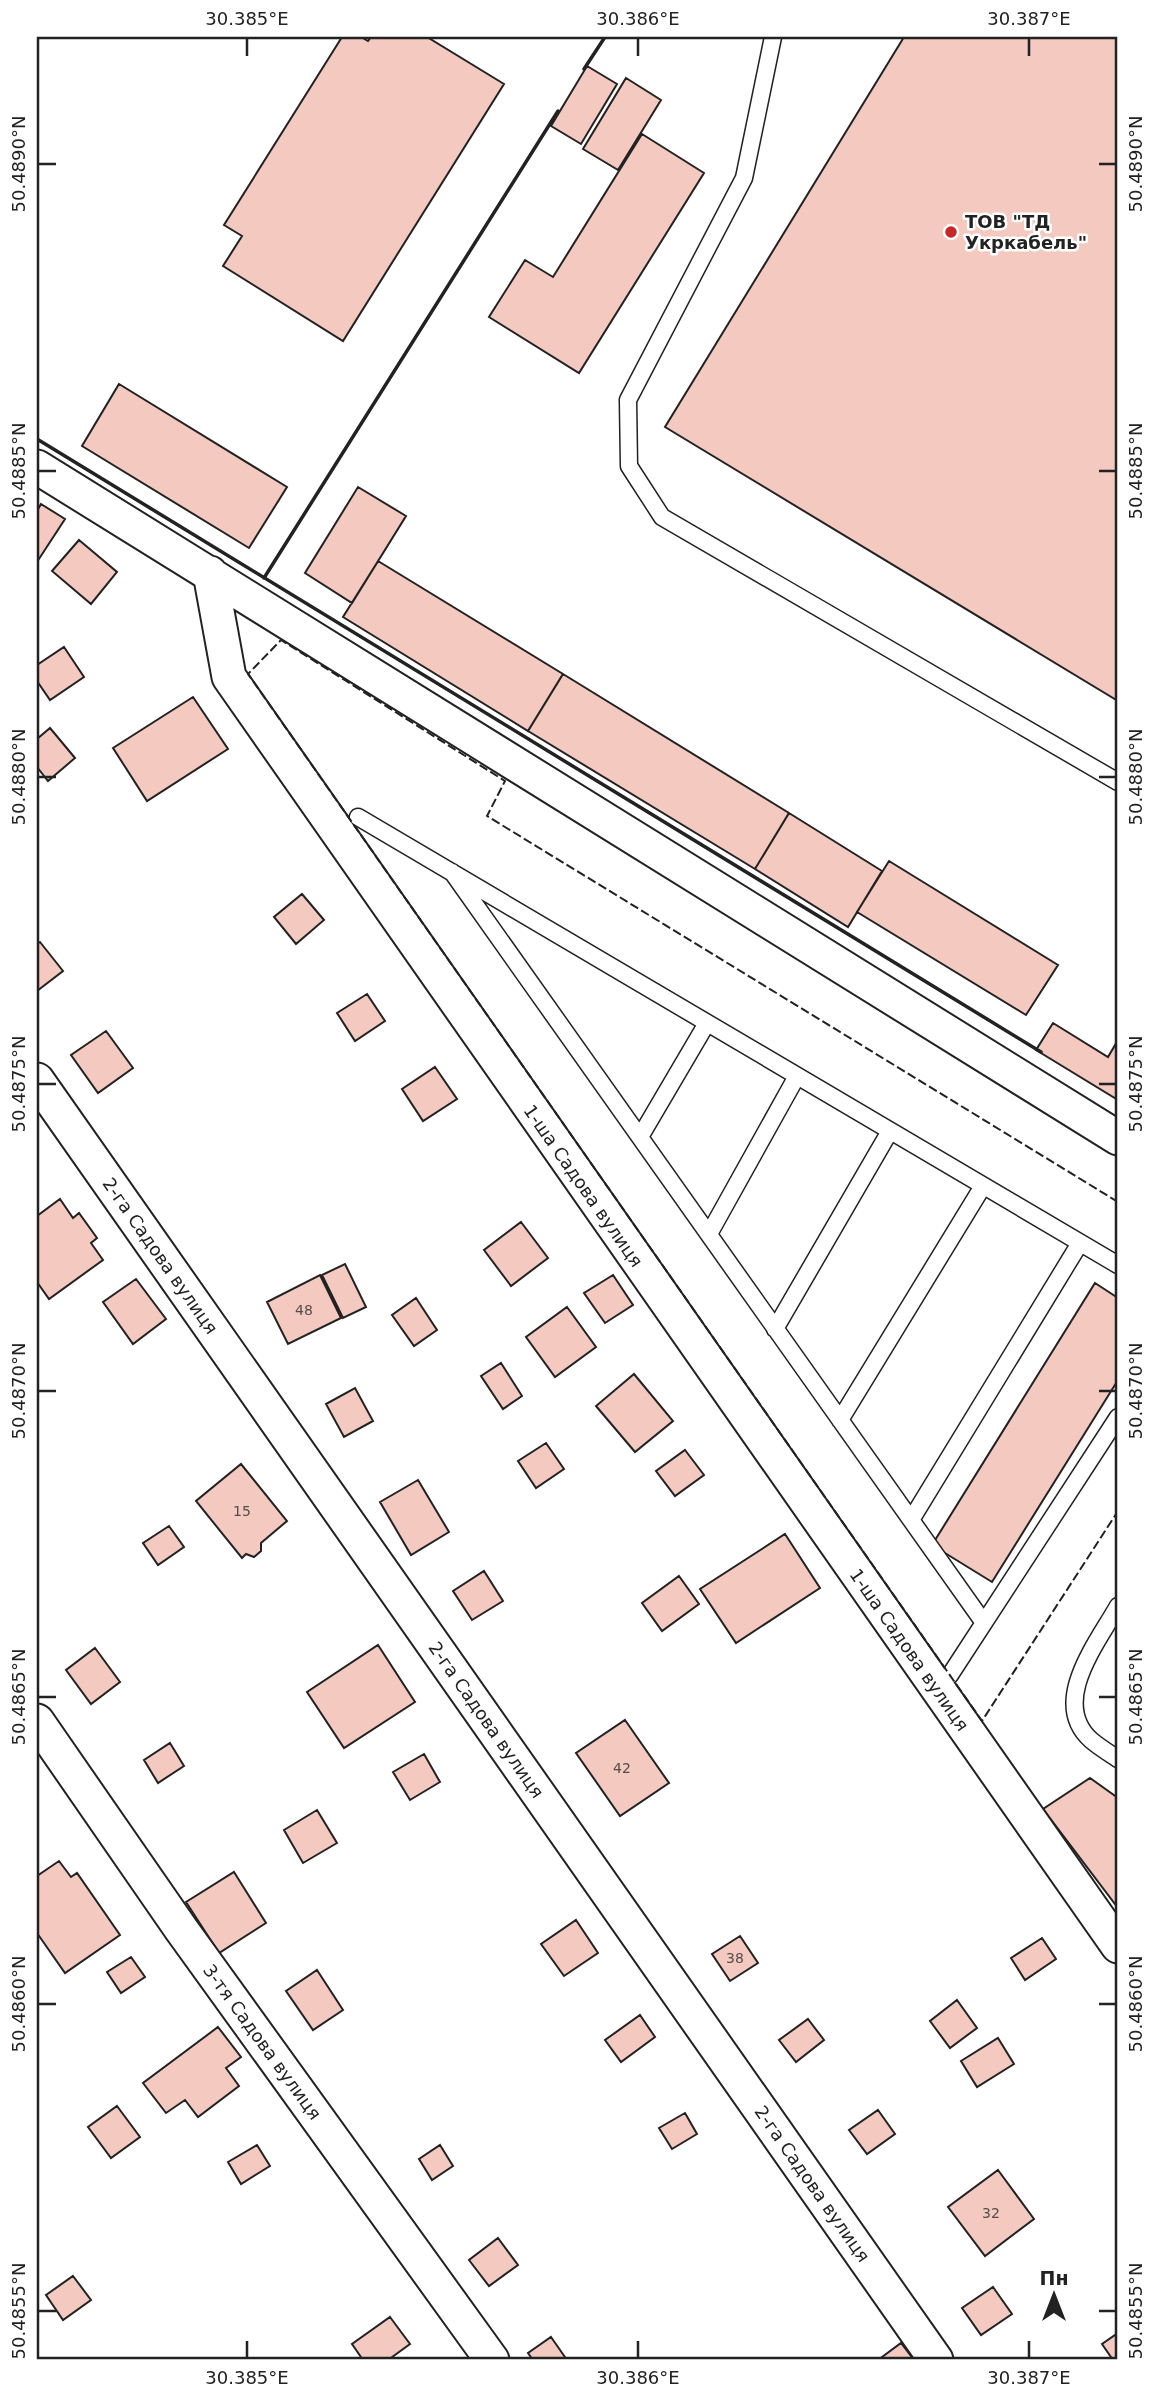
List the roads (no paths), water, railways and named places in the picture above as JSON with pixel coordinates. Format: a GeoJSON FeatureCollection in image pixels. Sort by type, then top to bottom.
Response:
{"type":"FeatureCollection","features":[{"type":"Feature","properties":{"kind":"street"},"geometry":{"type":"LineString","coordinates":[[37,467],[1118,1138]]}},
{"type":"Feature","properties":{"kind":"street","name":"1-ша Садова вулиця"},"geometry":{"type":"LineString","coordinates":[[210,573],[229,677],[1118,1946]]}},
{"type":"Feature","properties":{"kind":"street","name":"2-га Садова вулиця"},"geometry":{"type":"LineString","coordinates":[[37,1080],[936,2360]]}},
{"type":"Feature","properties":{"kind":"street","name":"3-тя Садова вулиця"},"geometry":{"type":"LineString","coordinates":[[37,1721],[181,1929],[492,2360]]}},
{"type":"Feature","properties":{"kind":"lane"},"geometry":{"type":"LineString","coordinates":[[773,37],[744,178],[628,400],[629,466],[662,517],[1118,782]]}},
{"type":"Feature","properties":{"kind":"lane"},"geometry":{"type":"LineString","coordinates":[[358,817],[1118,1265]]}},
{"type":"Feature","properties":{"kind":"lane"},"geometry":{"type":"LineString","coordinates":[[452,872],[984,1623]]}},
{"type":"Feature","properties":{"kind":"lane"},"geometry":{"type":"LineString","coordinates":[[640,1137],[707,1023]]}},
{"type":"Feature","properties":{"kind":"lane"},"geometry":{"type":"LineString","coordinates":[[709,1234],[797,1076]]}},
{"type":"Feature","properties":{"kind":"lane"},"geometry":{"type":"LineString","coordinates":[[775,1329],[890,1131]]}},
{"type":"Feature","properties":{"kind":"lane"},"geometry":{"type":"LineString","coordinates":[[840,1420],[983,1186]]}},
{"type":"Feature","properties":{"kind":"lane"},"geometry":{"type":"LineString","coordinates":[[911,1520],[1080,1243]]}},
{"type":"Feature","properties":{"kind":"lane"},"geometry":{"type":"LineString","coordinates":[[935,1688],[950,1675],[1118,1417]]}},
{"type":"Feature","properties":{"kind":"lane"},"geometry":{"type":"LineString","coordinates":[[1118,1606],[1081,1675],[1074,1694],[1076,1717],[1089,1738],[1118,1759]]}},
{"type":"Feature","properties":{"kind":"place","name":"ТОВ \"ТД Укркабель\""},"geometry":{"type":"Point","coordinates":[951,232]}}]}
